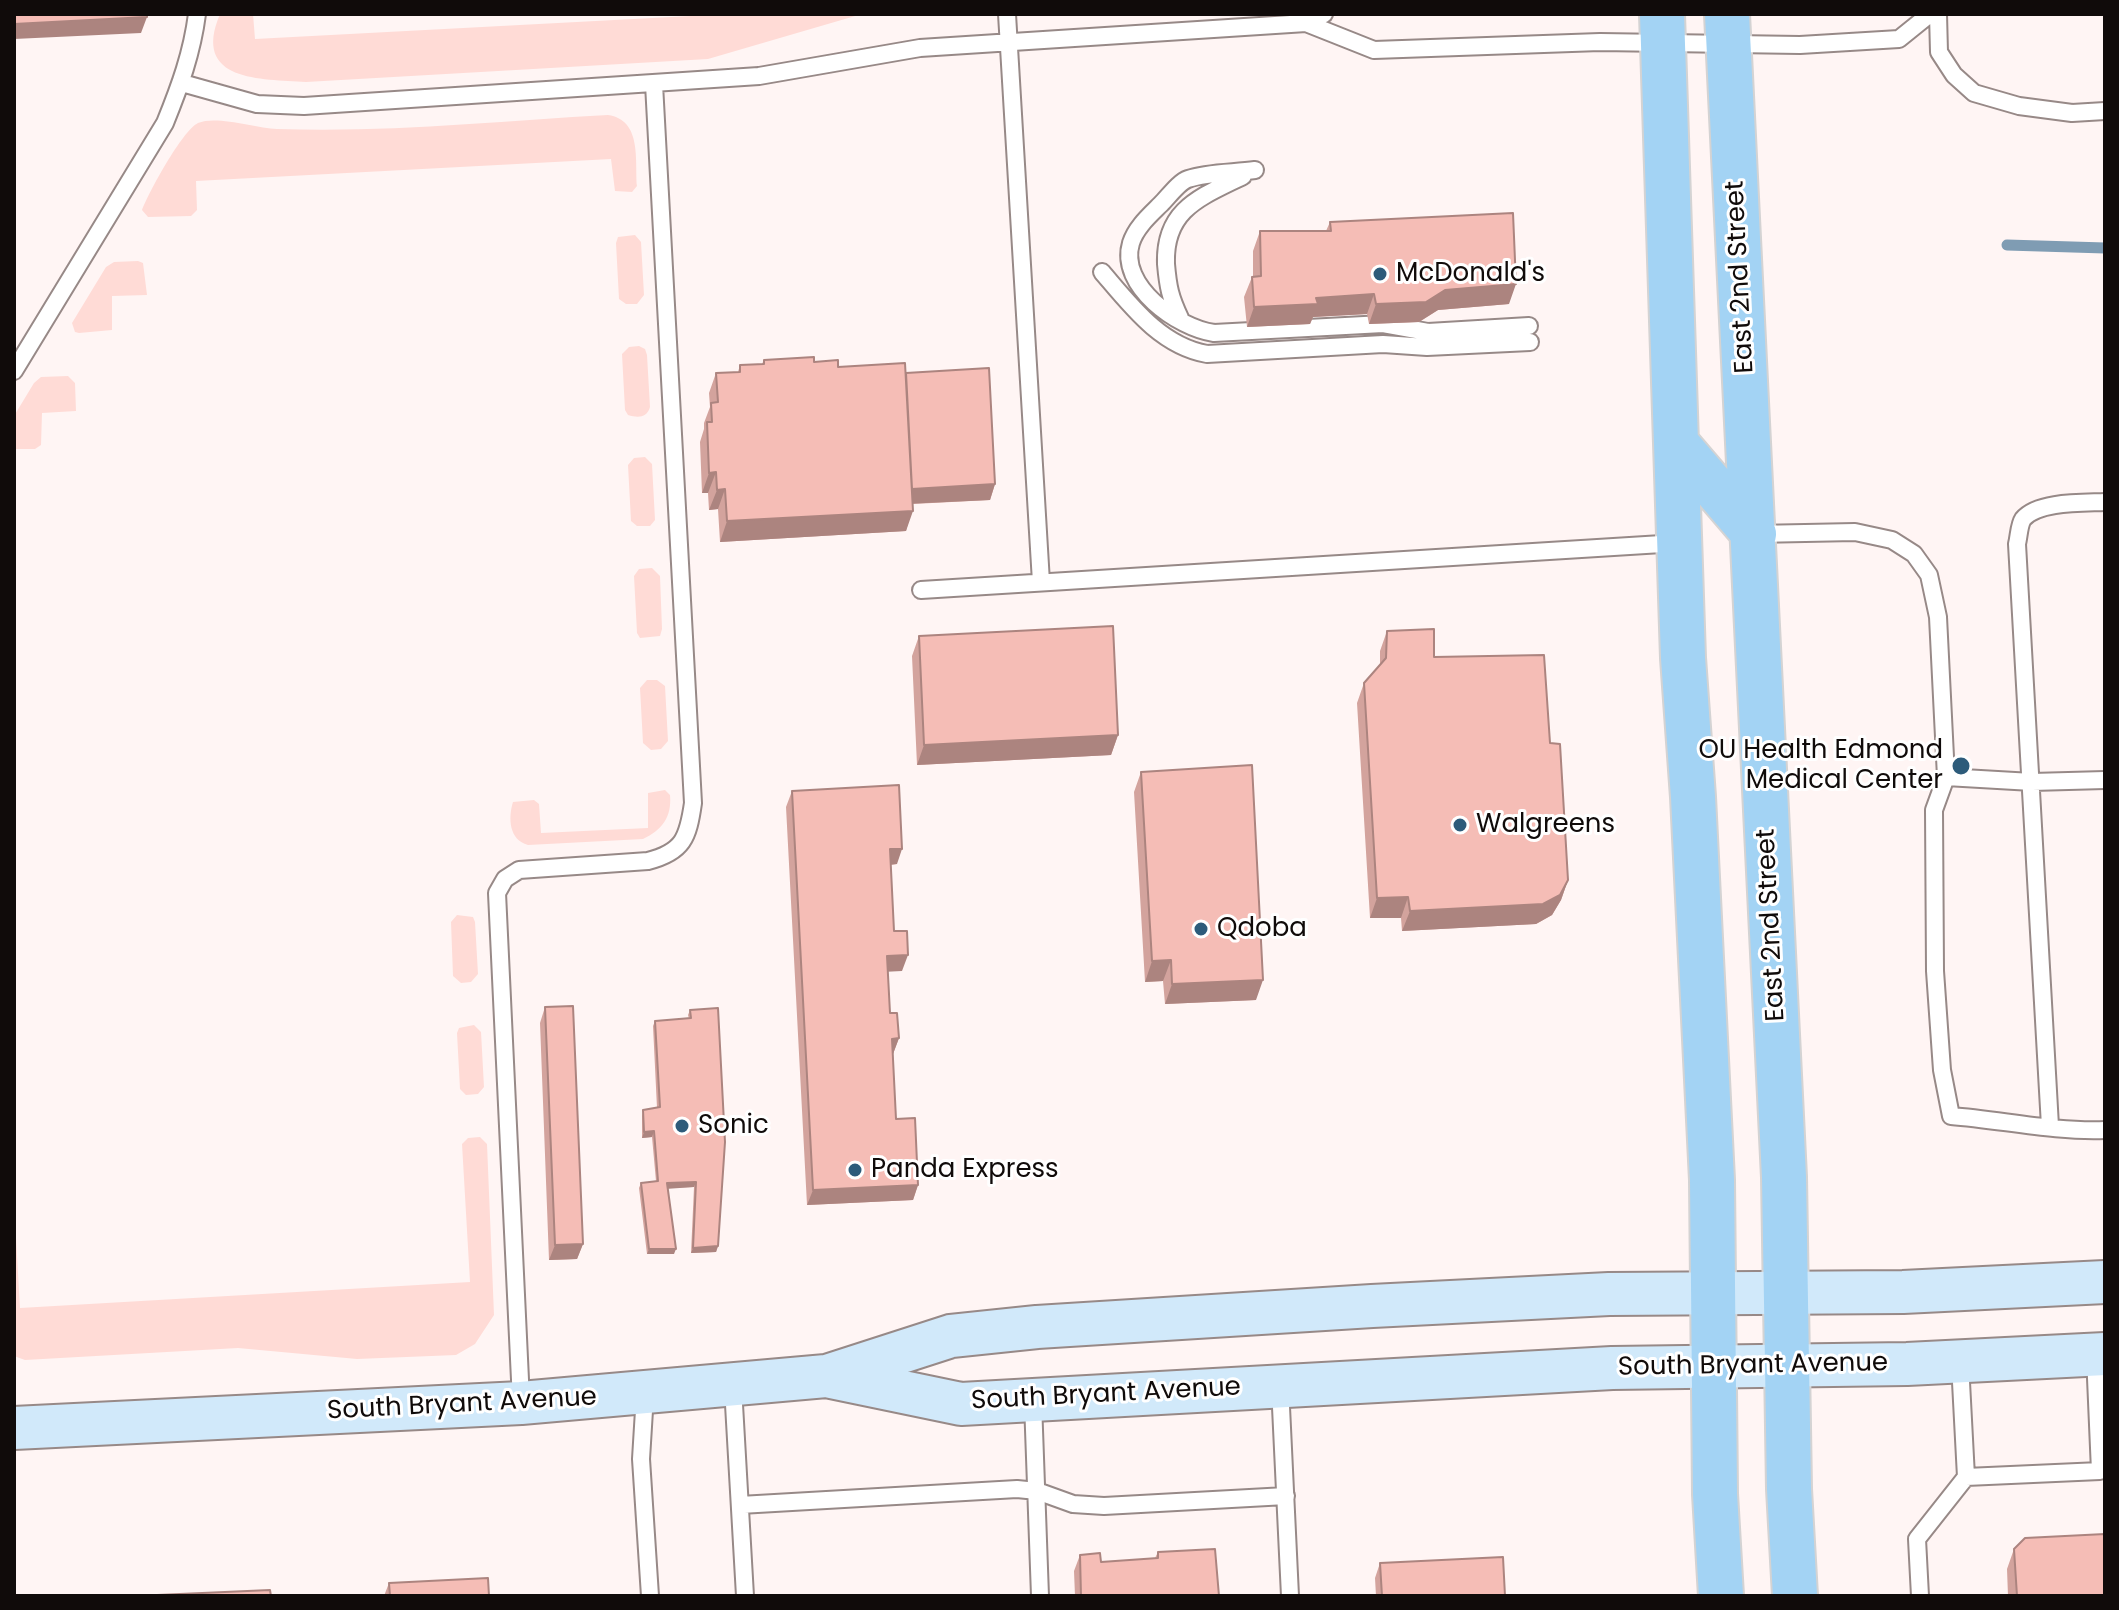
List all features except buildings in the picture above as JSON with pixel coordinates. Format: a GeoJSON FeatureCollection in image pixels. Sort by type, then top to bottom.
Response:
{"type":"FeatureCollection","features":[{"type":"Feature","properties":{"kind":"main road"},"geometry":{"type":"LineString","coordinates":[[1662,28],[1679,543],[1712,1180],[1715,1494],[1721,1596]]}},
{"type":"Feature","properties":{"kind":"main road","name":"East 2nd Street"},"geometry":{"type":"LineString","coordinates":[[1728,29],[1784,1177],[1795,1596]]}},
{"type":"Feature","properties":{"kind":"main road"},"geometry":{"type":"LineString","coordinates":[[1676,443],[1754,534]]}},
{"type":"Feature","properties":{"kind":"main road"},"geometry":{"type":"LineString","coordinates":[[826,1376],[951,1336],[1037,1327],[1609,1294],[1903,1292],[2105,1282]]}},
{"type":"Feature","properties":{"kind":"main road","name":"South Bryant Avenue"},"geometry":{"type":"LineString","coordinates":[[14,1428],[521,1403],[826,1376],[961,1404],[1612,1368],[1787,1366],[2100,1354]]}},
{"type":"Feature","properties":{"kind":"lane"},"geometry":{"type":"LineString","coordinates":[[14,371],[165,123],[192,50],[197,14]]}},
{"type":"Feature","properties":{"kind":"lane"},"geometry":{"type":"LineString","coordinates":[[1007,14],[1041,582]]}},
{"type":"Feature","properties":{"kind":"lane"},"geometry":{"type":"LineString","coordinates":[[182,83],[257,104],[304,106],[759,76],[920,48],[1306,23],[1324,14]]}},
{"type":"Feature","properties":{"kind":"lane"},"geometry":{"type":"LineString","coordinates":[[1306,23],[1374,50],[1600,42],[1662,28],[1728,29],[1800,45],[1899,39],[1930,14]]}},
{"type":"Feature","properties":{"kind":"lane"},"geometry":{"type":"LineString","coordinates":[[1938,14],[1939,52],[1954,75],[1974,93],[2019,106],[2072,113],[2105,111]]}},
{"type":"Feature","properties":{"kind":"lane"},"geometry":{"type":"LineString","coordinates":[[521,1403],[497,893],[505,879],[519,870],[648,861],[664,857],[676,851],[685,838],[693,803],[654,84]]}},
{"type":"Feature","properties":{"kind":"lane"},"geometry":{"type":"LineString","coordinates":[[1102,272],[1150,325],[1187,351],[1207,354],[1383,344],[1427,347],[1529,334],[1428,332],[1383,324],[1214,333],[1201,331],[1181,321],[1146,294],[1132,271],[1131,244],[1144,221],[1186,179],[1255,170],[1196,200],[1174,221],[1165,243],[1168,294],[1181,321]]}},
{"type":"Feature","properties":{"kind":"lane"},"geometry":{"type":"LineString","coordinates":[[2050,1126],[2017,544],[2021,521],[2027,515],[2053,505],[2105,502]]}},
{"type":"Feature","properties":{"kind":"lane"},"geometry":{"type":"LineString","coordinates":[[1754,534],[1855,532],[1892,540],[1914,554],[1929,575],[1938,617],[1946,777],[1934,810],[1935,971],[1942,1070],[1951,1116],[2050,1126],[2067,1131],[2105,1130]]}},
{"type":"Feature","properties":{"kind":"lane"},"geometry":{"type":"LineString","coordinates":[[921,590],[1679,543]]}},
{"type":"Feature","properties":{"kind":"lane"},"geometry":{"type":"LineString","coordinates":[[1946,777],[2032,782],[2105,780]]}},
{"type":"Feature","properties":{"kind":"lane"},"geometry":{"type":"LineString","coordinates":[[1966,1477],[2103,1471],[2100,1354]]}},
{"type":"Feature","properties":{"kind":"lane"},"geometry":{"type":"LineString","coordinates":[[1920,1596],[1917,1539],[1966,1477],[1960,1361]]}},
{"type":"Feature","properties":{"kind":"lane"},"geometry":{"type":"LineString","coordinates":[[733,1385],[745,1596]]}},
{"type":"Feature","properties":{"kind":"lane"},"geometry":{"type":"LineString","coordinates":[[1280,1385],[1290,1596]]}},
{"type":"Feature","properties":{"kind":"lane"},"geometry":{"type":"LineString","coordinates":[[645,1394],[641,1459],[650,1596]]}},
{"type":"Feature","properties":{"kind":"lane"},"geometry":{"type":"LineString","coordinates":[[1033,1401],[1040,1596]]}},
{"type":"Feature","properties":{"kind":"lane"},"geometry":{"type":"LineString","coordinates":[[740,1505],[1017,1489],[1037,1491],[1073,1504],[1104,1506],[1286,1496]]}},
{"type":"Feature","properties":{"kind":"shaded area"},"geometry":{"type":"Polygon","coordinates":[[[220,14],[253,14],[255,39],[728,14],[862,14],[708,59],[306,82],[251,77],[223,65],[215,53],[214,36],[220,14]]]}},
{"type":"Feature","properties":{"kind":"shaded area"},"geometry":{"type":"Polygon","coordinates":[[[608,115],[619,118],[632,133],[637,186],[632,192],[615,191],[611,159],[196,181],[197,210],[191,216],[148,217],[142,210],[183,137],[198,123],[206,121],[318,130],[442,126],[608,115]]]}},
{"type":"Feature","properties":{"kind":"shaded area"},"geometry":{"type":"Polygon","coordinates":[[[635,235],[641,242],[644,295],[637,304],[626,304],[619,299],[616,243],[618,237],[635,235]]]}},
{"type":"Feature","properties":{"kind":"shaded area"},"geometry":{"type":"Polygon","coordinates":[[[114,262],[143,263],[147,295],[112,296],[112,330],[75,332],[72,323],[106,267],[114,262]]]}},
{"type":"Feature","properties":{"kind":"shaded area"},"geometry":{"type":"Polygon","coordinates":[[[629,347],[645,349],[647,355],[650,407],[647,413],[639,417],[628,415],[625,410],[622,354],[629,347]]]}},
{"type":"Feature","properties":{"kind":"shaded area"},"geometry":{"type":"Polygon","coordinates":[[[68,376],[75,383],[76,411],[42,413],[41,445],[35,449],[14,449],[14,416],[34,383],[41,377],[68,376]]]}},
{"type":"Feature","properties":{"kind":"shaded area"},"geometry":{"type":"Polygon","coordinates":[[[645,457],[652,464],[655,520],[650,526],[637,526],[631,521],[628,465],[634,458],[645,457]]]}},
{"type":"Feature","properties":{"kind":"shaded area"},"geometry":{"type":"Polygon","coordinates":[[[652,568],[660,576],[662,629],[660,636],[640,638],[637,633],[634,576],[639,569],[652,568]]]}},
{"type":"Feature","properties":{"kind":"shaded area"},"geometry":{"type":"Polygon","coordinates":[[[647,680],[657,680],[665,686],[668,741],[661,749],[651,750],[643,743],[640,688],[647,680]]]}},
{"type":"Feature","properties":{"kind":"shaded area"},"geometry":{"type":"Polygon","coordinates":[[[665,790],[670,795],[667,816],[656,831],[643,839],[528,845],[517,838],[512,828],[513,802],[534,800],[539,804],[541,833],[648,828],[648,793],[665,790]]]}},
{"type":"Feature","properties":{"kind":"shaded area"},"geometry":{"type":"Polygon","coordinates":[[[457,915],[473,917],[475,922],[478,974],[471,982],[461,983],[453,976],[451,922],[457,915]]]}},
{"type":"Feature","properties":{"kind":"shaded area"},"geometry":{"type":"Polygon","coordinates":[[[474,1025],[481,1032],[484,1087],[478,1094],[466,1095],[460,1089],[457,1033],[459,1028],[474,1025]]]}},
{"type":"Feature","properties":{"kind":"shaded area"},"geometry":{"type":"Polygon","coordinates":[[[480,1137],[487,1144],[494,1315],[475,1344],[456,1355],[357,1359],[238,1348],[25,1360],[14,1356],[14,1203],[20,1308],[470,1282],[462,1144],[468,1138],[480,1137]]]}},
{"type":"Feature","properties":{"kind":"waterway"},"geometry":{"type":"LineString","coordinates":[[2007,245],[2105,248]]}},
{"type":"Feature","properties":{"kind":"place","name":"McDonald's"},"geometry":{"type":"Point","coordinates":[1380,274]}},
{"type":"Feature","properties":{"kind":"place","name":"OU Health Edmond Medical Center"},"geometry":{"type":"Point","coordinates":[1961,766]}},
{"type":"Feature","properties":{"kind":"place","name":"Walgreens"},"geometry":{"type":"Point","coordinates":[1460,825]}},
{"type":"Feature","properties":{"kind":"place","name":"Qdoba"},"geometry":{"type":"Point","coordinates":[1201,929]}},
{"type":"Feature","properties":{"kind":"place","name":"Sonic"},"geometry":{"type":"Point","coordinates":[682,1126]}},
{"type":"Feature","properties":{"kind":"place","name":"Panda Express"},"geometry":{"type":"Point","coordinates":[855,1170]}}]}
